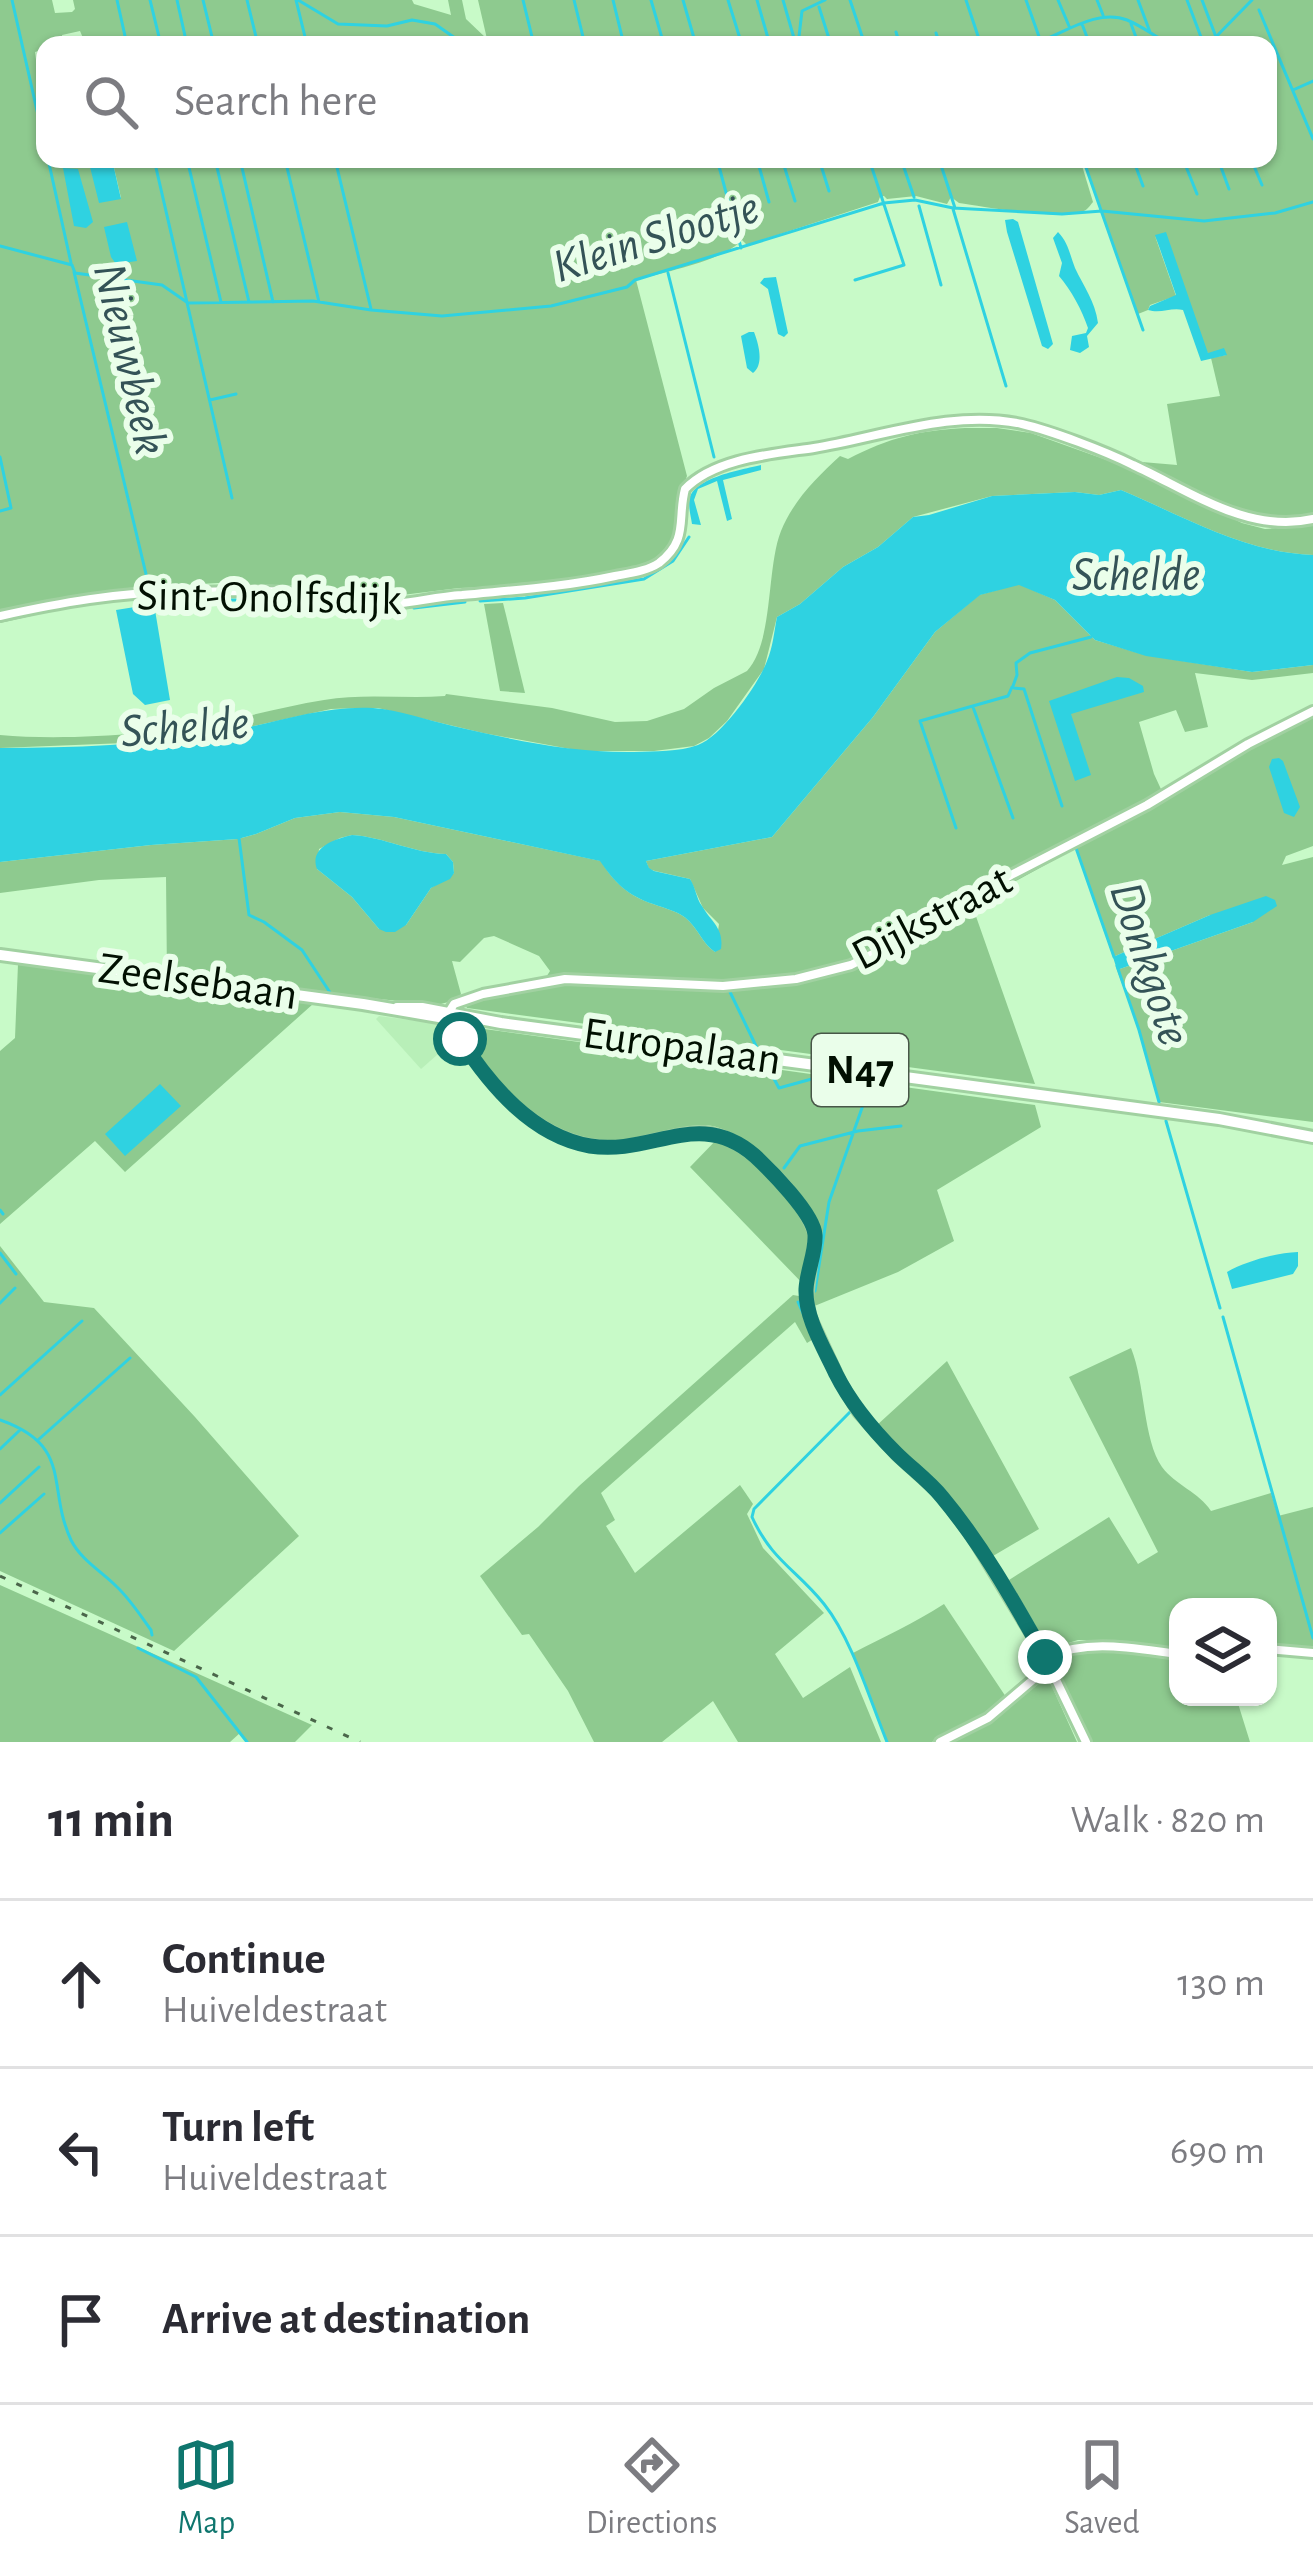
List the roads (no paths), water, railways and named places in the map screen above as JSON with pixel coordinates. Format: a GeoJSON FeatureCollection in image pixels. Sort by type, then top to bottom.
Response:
{"type":"FeatureCollection","features":[{"type":"Feature","properties":{"kind":"main road","name":"Zeelsebaan"},"geometry":{"type":"LineString","coordinates":[[0,955],[501,1022]]}},
{"type":"Feature","properties":{"kind":"main road","name":"Europalaan"},"geometry":{"type":"LineString","coordinates":[[501,1022],[1313,1134]]}},
{"type":"Feature","properties":{"kind":"street","name":"Sint-Onolfsdijk"},"geometry":{"type":"LineString","coordinates":[[0,616],[130,594],[298,593],[344,603],[393,605],[589,581],[658,563],[681,533],[685,489],[704,475],[760,457],[931,424],[998,421],[1033,427],[1127,461],[1244,517],[1266,523],[1313,519]]}},
{"type":"Feature","properties":{"kind":"street","name":"Dijkstraat"},"geometry":{"type":"LineString","coordinates":[[449,1015],[454,1004],[483,994],[565,979],[723,986],[796,979],[851,965],[1313,711]]}},
{"type":"Feature","properties":{"kind":"street"},"geometry":{"type":"LineString","coordinates":[[449,1015],[451,1026],[490,1082],[538,1125],[591,1146],[618,1147],[706,1132],[738,1144],[785,1188],[815,1235],[807,1298],[810,1316],[840,1381],[859,1412],[939,1493],[971,1534],[1047,1662],[1086,1742]]}},
{"type":"Feature","properties":{"kind":"street"},"geometry":{"type":"LineString","coordinates":[[940,1742],[988,1718],[1047,1662],[1072,1647],[1169,1653]]}},
{"type":"Feature","properties":{"kind":"street"},"geometry":{"type":"LineString","coordinates":[[1277,1650],[1313,1653]]}},
{"type":"Feature","properties":{"kind":"water"},"geometry":{"type":"Polygon","coordinates":[[[63,168],[78,169],[93,222],[86,228],[74,226],[63,168]]]}},
{"type":"Feature","properties":{"kind":"water"},"geometry":{"type":"Polygon","coordinates":[[[90,168],[114,168],[121,199],[99,203],[90,168]]]}},
{"type":"Feature","properties":{"kind":"water"},"geometry":{"type":"Polygon","coordinates":[[[1005,220],[1018,222],[1053,344],[1048,349],[1042,346],[1007,232],[1005,220]]]}},
{"type":"Feature","properties":{"kind":"water"},"geometry":{"type":"Polygon","coordinates":[[[127,222],[137,261],[116,264],[104,227],[127,222]]]}},
{"type":"Feature","properties":{"kind":"water"},"geometry":{"type":"Polygon","coordinates":[[[1058,232],[1098,323],[1087,336],[1089,347],[1080,353],[1070,350],[1072,336],[1088,328],[1059,276],[1062,263],[1053,238],[1058,232]]]}},
{"type":"Feature","properties":{"kind":"water"},"geometry":{"type":"Polygon","coordinates":[[[1166,232],[1208,353],[1224,348],[1227,355],[1201,361],[1183,310],[1148,310],[1176,295],[1155,235],[1166,232]]]}},
{"type":"Feature","properties":{"kind":"water"},"geometry":{"type":"Polygon","coordinates":[[[776,277],[788,333],[784,337],[778,334],[768,289],[760,283],[776,277]]]}},
{"type":"Feature","properties":{"kind":"water"},"geometry":{"type":"Polygon","coordinates":[[[754,332],[760,354],[753,373],[747,368],[741,336],[754,332]]]}},
{"type":"Feature","properties":{"kind":"water"},"geometry":{"type":"Polygon","coordinates":[[[761,465],[761,470],[723,480],[732,519],[727,521],[717,481],[698,489],[694,500],[701,525],[692,524],[689,502],[698,487],[718,476],[761,465]]]}},
{"type":"Feature","properties":{"kind":"water","name":"Schelde"},"geometry":{"type":"Polygon","coordinates":[[[1121,490],[1239,540],[1313,555],[1313,665],[1252,672],[1146,656],[1095,640],[1055,600],[1019,585],[980,595],[935,632],[873,717],[772,837],[646,861],[654,871],[690,879],[719,931],[721,949],[715,952],[685,918],[629,892],[600,861],[394,817],[340,812],[295,818],[238,839],[0,862],[0,748],[165,740],[353,708],[393,711],[566,748],[634,752],[698,745],[728,721],[756,683],[769,656],[777,617],[913,517],[992,496],[1099,495],[1121,490]]]}},
{"type":"Feature","properties":{"kind":"water"},"geometry":{"type":"Polygon","coordinates":[[[154,604],[170,700],[145,705],[133,694],[116,610],[154,604]]]}},
{"type":"Feature","properties":{"kind":"water"},"geometry":{"type":"Polygon","coordinates":[[[1117,677],[1129,678],[1143,686],[1144,692],[1071,714],[1091,775],[1075,781],[1049,701],[1117,677]]]}},
{"type":"Feature","properties":{"kind":"water"},"geometry":{"type":"Polygon","coordinates":[[[1279,758],[1300,807],[1294,817],[1284,813],[1269,767],[1272,759],[1279,758]]]}},
{"type":"Feature","properties":{"kind":"water"},"geometry":{"type":"Polygon","coordinates":[[[352,835],[446,854],[454,873],[431,888],[406,925],[386,932],[317,869],[320,850],[352,835]]]}},
{"type":"Feature","properties":{"kind":"water"},"geometry":{"type":"Polygon","coordinates":[[[1266,896],[1277,906],[1253,922],[1117,970],[1113,957],[1266,896]]]}},
{"type":"Feature","properties":{"kind":"water"},"geometry":{"type":"Polygon","coordinates":[[[160,1084],[181,1106],[125,1156],[105,1134],[160,1084]]]}},
{"type":"Feature","properties":{"kind":"water"},"geometry":{"type":"Polygon","coordinates":[[[1298,1252],[1293,1274],[1232,1289],[1227,1272],[1261,1258],[1298,1252]]]}},
{"type":"Feature","properties":{"kind":"waterway","name":"Nieuwbeek"},"geometry":{"type":"LineString","coordinates":[[12,0],[36,106]]}},
{"type":"Feature","properties":{"kind":"waterway"},"geometry":{"type":"LineString","coordinates":[[117,0],[125,36]]}},
{"type":"Feature","properties":{"kind":"waterway"},"geometry":{"type":"LineString","coordinates":[[150,0],[159,36]]}},
{"type":"Feature","properties":{"kind":"waterway"},"geometry":{"type":"LineString","coordinates":[[177,0],[185,36]]}},
{"type":"Feature","properties":{"kind":"waterway"},"geometry":{"type":"LineString","coordinates":[[203,0],[212,36]]}},
{"type":"Feature","properties":{"kind":"waterway"},"geometry":{"type":"LineString","coordinates":[[247,0],[256,36]]}},
{"type":"Feature","properties":{"kind":"waterway","name":"Klein Slootje"},"geometry":{"type":"LineString","coordinates":[[296,0],[305,36]]}},
{"type":"Feature","properties":{"kind":"waterway"},"geometry":{"type":"LineString","coordinates":[[298,0],[338,24],[387,26],[412,20],[435,24],[452,36]]}},
{"type":"Feature","properties":{"kind":"waterway"},"geometry":{"type":"LineString","coordinates":[[523,0],[532,36]]}},
{"type":"Feature","properties":{"kind":"waterway"},"geometry":{"type":"LineString","coordinates":[[574,0],[583,36]]}},
{"type":"Feature","properties":{"kind":"waterway"},"geometry":{"type":"LineString","coordinates":[[613,0],[622,36]]}},
{"type":"Feature","properties":{"kind":"waterway"},"geometry":{"type":"LineString","coordinates":[[651,0],[661,36]]}},
{"type":"Feature","properties":{"kind":"waterway"},"geometry":{"type":"LineString","coordinates":[[683,0],[693,36]]}},
{"type":"Feature","properties":{"kind":"waterway"},"geometry":{"type":"LineString","coordinates":[[728,0],[739,36]]}},
{"type":"Feature","properties":{"kind":"waterway"},"geometry":{"type":"LineString","coordinates":[[757,0],[767,36]]}},
{"type":"Feature","properties":{"kind":"waterway"},"geometry":{"type":"LineString","coordinates":[[783,0],[793,36]]}},
{"type":"Feature","properties":{"kind":"waterway"},"geometry":{"type":"LineString","coordinates":[[799,36],[802,11],[825,0]]}},
{"type":"Feature","properties":{"kind":"waterway"},"geometry":{"type":"LineString","coordinates":[[850,0],[862,36]]}},
{"type":"Feature","properties":{"kind":"waterway"},"geometry":{"type":"LineString","coordinates":[[966,0],[978,36]]}},
{"type":"Feature","properties":{"kind":"waterway"},"geometry":{"type":"LineString","coordinates":[[1026,0],[1039,36]]}},
{"type":"Feature","properties":{"kind":"waterway"},"geometry":{"type":"LineString","coordinates":[[1058,0],[1069,26]]}},
{"type":"Feature","properties":{"kind":"waterway"},"geometry":{"type":"LineString","coordinates":[[1097,0],[1103,15]]}},
{"type":"Feature","properties":{"kind":"waterway"},"geometry":{"type":"LineString","coordinates":[[1138,0],[1150,32]]}},
{"type":"Feature","properties":{"kind":"waterway"},"geometry":{"type":"LineString","coordinates":[[1187,0],[1201,36]]}},
{"type":"Feature","properties":{"kind":"waterway"},"geometry":{"type":"LineString","coordinates":[[1202,0],[1216,36]]}},
{"type":"Feature","properties":{"kind":"waterway"},"geometry":{"type":"LineString","coordinates":[[1217,36],[1252,0]]}},
{"type":"Feature","properties":{"kind":"waterway"},"geometry":{"type":"LineString","coordinates":[[819,7],[828,36]]}},
{"type":"Feature","properties":{"kind":"waterway"},"geometry":{"type":"LineString","coordinates":[[1259,10],[1270,36]]}},
{"type":"Feature","properties":{"kind":"waterway"},"geometry":{"type":"LineString","coordinates":[[1053,36],[1105,17],[1133,22],[1156,36]]}},
{"type":"Feature","properties":{"kind":"waterway"},"geometry":{"type":"LineString","coordinates":[[1082,24],[1087,36]]}},
{"type":"Feature","properties":{"kind":"waterway"},"geometry":{"type":"LineString","coordinates":[[1131,24],[1136,36]]}},
{"type":"Feature","properties":{"kind":"waterway"},"geometry":{"type":"LineString","coordinates":[[896,32],[897,36]]}},
{"type":"Feature","properties":{"kind":"waterway"},"geometry":{"type":"LineString","coordinates":[[1277,53],[1313,139]]}},
{"type":"Feature","properties":{"kind":"waterway"},"geometry":{"type":"LineString","coordinates":[[1293,90],[1313,81]]}},
{"type":"Feature","properties":{"kind":"waterway","name":"Nieuwbeek"},"geometry":{"type":"LineString","coordinates":[[50,168],[71,263]]}},
{"type":"Feature","properties":{"kind":"waterway"},"geometry":{"type":"LineString","coordinates":[[156,168],[232,498]]}},
{"type":"Feature","properties":{"kind":"waterway"},"geometry":{"type":"LineString","coordinates":[[189,168],[221,302]]}},
{"type":"Feature","properties":{"kind":"waterway"},"geometry":{"type":"LineString","coordinates":[[217,168],[249,302]]}},
{"type":"Feature","properties":{"kind":"waterway"},"geometry":{"type":"LineString","coordinates":[[242,168],[273,302]]}},
{"type":"Feature","properties":{"kind":"waterway"},"geometry":{"type":"LineString","coordinates":[[287,168],[319,302]]}},
{"type":"Feature","properties":{"kind":"waterway","name":"Klein Slootje"},"geometry":{"type":"LineString","coordinates":[[337,168],[371,309]]}},
{"type":"Feature","properties":{"kind":"waterway"},"geometry":{"type":"LineString","coordinates":[[719,168],[741,248]]}},
{"type":"Feature","properties":{"kind":"waterway"},"geometry":{"type":"LineString","coordinates":[[760,168],[769,202]]}},
{"type":"Feature","properties":{"kind":"waterway"},"geometry":{"type":"LineString","coordinates":[[785,168],[795,201]]}},
{"type":"Feature","properties":{"kind":"waterway"},"geometry":{"type":"LineString","coordinates":[[822,168],[829,191]]}},
{"type":"Feature","properties":{"kind":"waterway"},"geometry":{"type":"LineString","coordinates":[[855,280],[904,265],[872,168]]}},
{"type":"Feature","properties":{"kind":"waterway"},"geometry":{"type":"LineString","coordinates":[[904,168],[914,197]]}},
{"type":"Feature","properties":{"kind":"waterway"},"geometry":{"type":"LineString","coordinates":[[942,168],[955,208]]}},
{"type":"Feature","properties":{"kind":"waterway"},"geometry":{"type":"LineString","coordinates":[[1086,168],[1143,330]]}},
{"type":"Feature","properties":{"kind":"waterway"},"geometry":{"type":"LineString","coordinates":[[1136,168],[1143,186]]}},
{"type":"Feature","properties":{"kind":"waterway"},"geometry":{"type":"LineString","coordinates":[[1187,168],[1197,194]]}},
{"type":"Feature","properties":{"kind":"waterway"},"geometry":{"type":"LineString","coordinates":[[1221,168],[1229,189]]}},
{"type":"Feature","properties":{"kind":"waterway"},"geometry":{"type":"LineString","coordinates":[[1255,168],[1262,185]]}},
{"type":"Feature","properties":{"kind":"waterway","name":"Klein Slootje"},"geometry":{"type":"LineString","coordinates":[[0,246],[72,265],[75,273],[162,285],[188,303],[313,301],[442,316],[551,306],[627,287],[635,280],[884,203],[915,200],[953,208],[1062,214],[1102,211],[1204,221],[1275,213],[1313,202]]}},
{"type":"Feature","properties":{"kind":"waterway"},"geometry":{"type":"LineString","coordinates":[[919,206],[941,285]]}},
{"type":"Feature","properties":{"kind":"waterway"},"geometry":{"type":"LineString","coordinates":[[953,209],[1006,386]]}},
{"type":"Feature","properties":{"kind":"waterway","name":"Nieuwbeek"},"geometry":{"type":"LineString","coordinates":[[74,272],[146,574]]}},
{"type":"Feature","properties":{"kind":"waterway"},"geometry":{"type":"LineString","coordinates":[[668,273],[714,457]]}},
{"type":"Feature","properties":{"kind":"waterway"},"geometry":{"type":"LineString","coordinates":[[210,400],[236,394]]}},
{"type":"Feature","properties":{"kind":"waterway"},"geometry":{"type":"LineString","coordinates":[[0,457],[11,508],[0,511]]}},
{"type":"Feature","properties":{"kind":"waterway"},"geometry":{"type":"LineString","coordinates":[[480,601],[644,579],[673,561],[689,537]]}},
{"type":"Feature","properties":{"kind":"waterway"},"geometry":{"type":"LineString","coordinates":[[177,601],[215,600]]}},
{"type":"Feature","properties":{"kind":"waterway"},"geometry":{"type":"LineString","coordinates":[[224,600],[246,600]]}},
{"type":"Feature","properties":{"kind":"waterway"},"geometry":{"type":"LineString","coordinates":[[267,600],[341,609]]}},
{"type":"Feature","properties":{"kind":"waterway"},"geometry":{"type":"LineString","coordinates":[[145,605],[168,601]]}},
{"type":"Feature","properties":{"kind":"waterway"},"geometry":{"type":"LineString","coordinates":[[414,608],[465,602]]}},
{"type":"Feature","properties":{"kind":"waterway"},"geometry":{"type":"LineString","coordinates":[[350,611],[400,610]]}},
{"type":"Feature","properties":{"kind":"waterway","name":"Donkgote"},"geometry":{"type":"LineString","coordinates":[[1013,686],[1016,663],[1030,653],[1091,637]]}},
{"type":"Feature","properties":{"kind":"waterway"},"geometry":{"type":"LineString","coordinates":[[956,828],[920,721],[1008,696],[1012,687]]}},
{"type":"Feature","properties":{"kind":"waterway","name":"Donkgote"},"geometry":{"type":"LineString","coordinates":[[1014,688],[1024,689],[1062,806]]}},
{"type":"Feature","properties":{"kind":"waterway"},"geometry":{"type":"LineString","coordinates":[[973,707],[1013,818]]}},
{"type":"Feature","properties":{"kind":"waterway"},"geometry":{"type":"LineString","coordinates":[[239,838],[249,915],[302,950],[331,994]]}},
{"type":"Feature","properties":{"kind":"waterway","name":"Donkgote"},"geometry":{"type":"LineString","coordinates":[[1076,848],[1114,957]]}},
{"type":"Feature","properties":{"kind":"waterway","name":"Donkgote"},"geometry":{"type":"LineString","coordinates":[[1117,966],[1159,1102]]}},
{"type":"Feature","properties":{"kind":"waterway"},"geometry":{"type":"LineString","coordinates":[[730,992],[757,1048]]}},
{"type":"Feature","properties":{"kind":"waterway"},"geometry":{"type":"LineString","coordinates":[[767,1066],[779,1088],[819,1077],[868,1084],[869,1088],[829,1202],[815,1291]]}},
{"type":"Feature","properties":{"kind":"waterway","name":"Donkgote"},"geometry":{"type":"LineString","coordinates":[[1166,1121],[1220,1308]]}},
{"type":"Feature","properties":{"kind":"waterway"},"geometry":{"type":"LineString","coordinates":[[784,1168],[800,1146],[901,1126]]}},
{"type":"Feature","properties":{"kind":"waterway"},"geometry":{"type":"LineString","coordinates":[[0,1210],[3,1214]]}},
{"type":"Feature","properties":{"kind":"waterway"},"geometry":{"type":"LineString","coordinates":[[0,1253],[16,1274]]}},
{"type":"Feature","properties":{"kind":"waterway"},"geometry":{"type":"LineString","coordinates":[[0,1303],[15,1288]]}},
{"type":"Feature","properties":{"kind":"waterway"},"geometry":{"type":"LineString","coordinates":[[798,1302],[852,1410],[754,1509],[752,1517],[768,1544],[834,1618],[887,1742]]}},
{"type":"Feature","properties":{"kind":"waterway","name":"Donkgote"},"geometry":{"type":"LineString","coordinates":[[1223,1317],[1313,1638]]}},
{"type":"Feature","properties":{"kind":"waterway"},"geometry":{"type":"LineString","coordinates":[[0,1395],[82,1321]]}},
{"type":"Feature","properties":{"kind":"waterway"},"geometry":{"type":"LineString","coordinates":[[38,1440],[130,1358]]}},
{"type":"Feature","properties":{"kind":"waterway"},"geometry":{"type":"LineString","coordinates":[[0,1420],[39,1442],[54,1470],[75,1547],[126,1596],[152,1635]]}},
{"type":"Feature","properties":{"kind":"waterway"},"geometry":{"type":"LineString","coordinates":[[0,1449],[20,1430]]}},
{"type":"Feature","properties":{"kind":"waterway"},"geometry":{"type":"LineString","coordinates":[[0,1503],[39,1467]]}},
{"type":"Feature","properties":{"kind":"waterway"},"geometry":{"type":"LineString","coordinates":[[0,1533],[44,1494]]}},
{"type":"Feature","properties":{"kind":"waterway"},"geometry":{"type":"LineString","coordinates":[[138,1648],[196,1677],[247,1742]]}},
{"type":"Feature","properties":{"kind":"railway"},"geometry":{"type":"LineString","coordinates":[[0,1576],[360,1742]]}}]}
